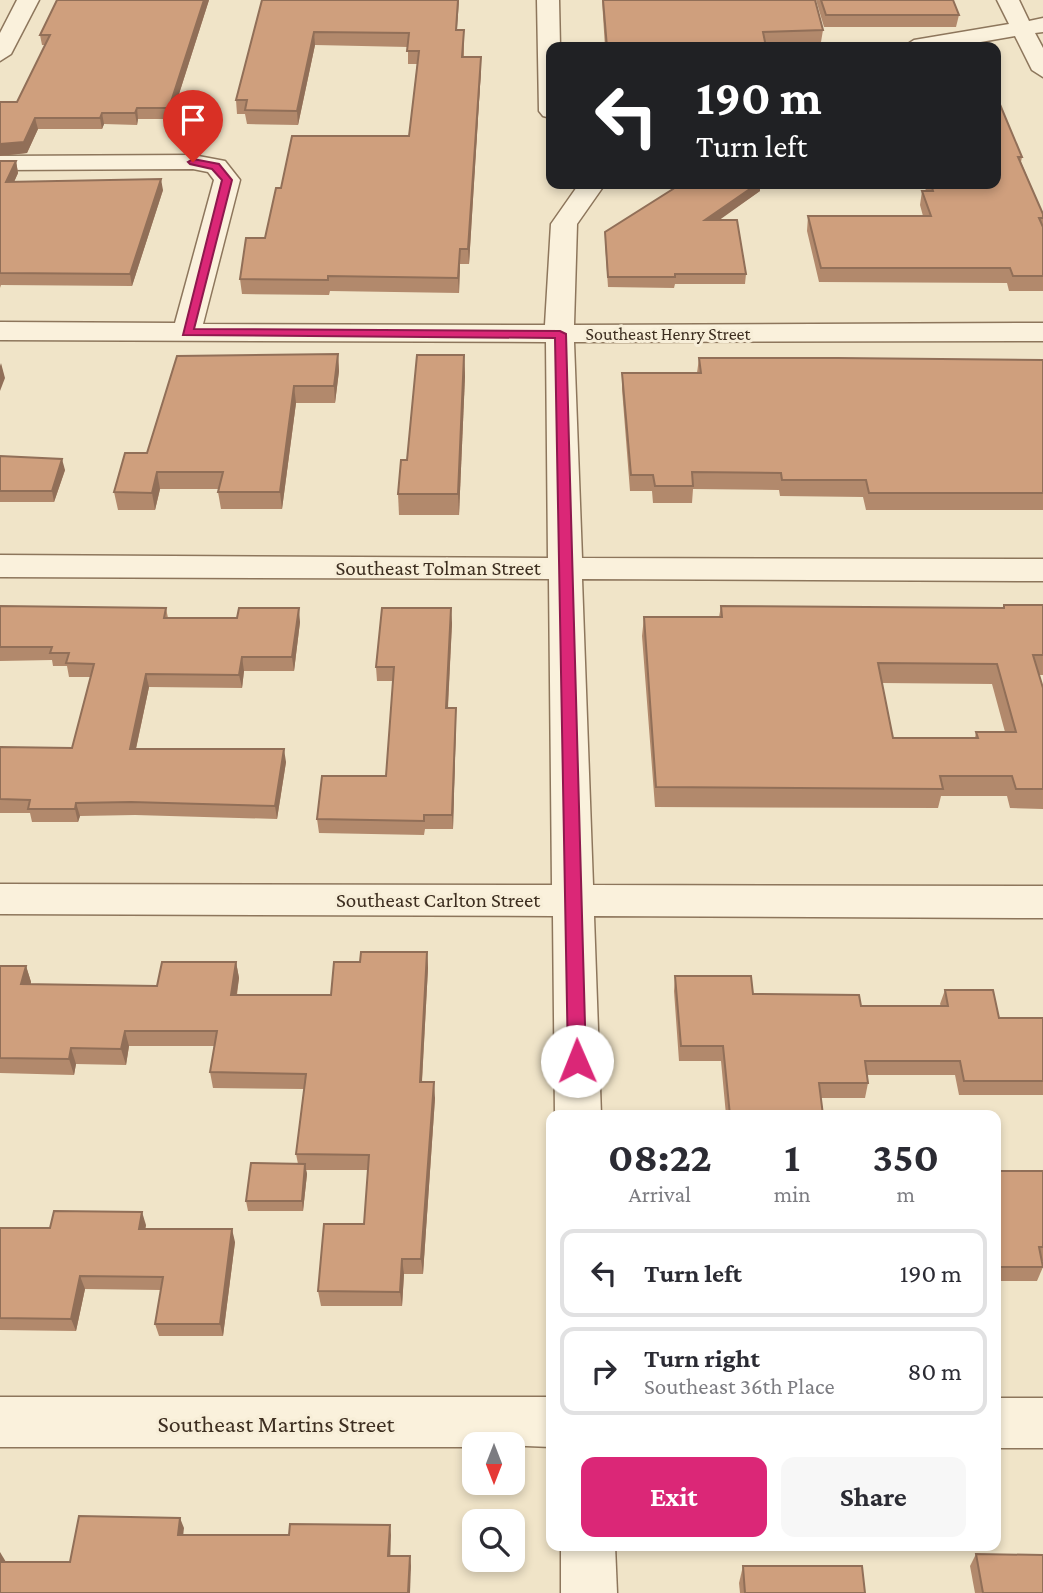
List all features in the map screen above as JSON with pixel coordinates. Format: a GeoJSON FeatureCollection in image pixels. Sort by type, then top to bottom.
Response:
{"type":"FeatureCollection","features":[{"type":"Feature","properties":{"kind":"street"},"geometry":{"type":"LineString","coordinates":[[0,54],[28,0]]}},
{"type":"Feature","properties":{"kind":"street"},"geometry":{"type":"LineString","coordinates":[[548,0],[549,42]]}},
{"type":"Feature","properties":{"kind":"street"},"geometry":{"type":"LineString","coordinates":[[1008,0],[1033,27],[1043,70]]}},
{"type":"Feature","properties":{"kind":"street"},"geometry":{"type":"LineString","coordinates":[[944,42],[1033,27]]}},
{"type":"Feature","properties":{"kind":"street"},"geometry":{"type":"LineString","coordinates":[[0,163],[193,162],[216,166],[227,180],[187,332]]}},
{"type":"Feature","properties":{"kind":"street"},"geometry":{"type":"LineString","coordinates":[[578,1110],[559,301],[564,224],[588,189]]}},
{"type":"Feature","properties":{"kind":"street","name":"Southeast Henry Street"},"geometry":{"type":"LineString","coordinates":[[0,331],[560,334],[1043,332]]}},
{"type":"Feature","properties":{"kind":"street","name":"Southeast Tolman Street"},"geometry":{"type":"LineString","coordinates":[[0,566],[1043,570]]}},
{"type":"Feature","properties":{"kind":"street","name":"Southeast Carlton Street"},"geometry":{"type":"LineString","coordinates":[[0,899],[1043,902]]}},
{"type":"Feature","properties":{"kind":"street","name":"Southeast Martins Street"},"geometry":{"type":"LineString","coordinates":[[0,1422],[546,1422]]}},
{"type":"Feature","properties":{"kind":"street"},"geometry":{"type":"LineString","coordinates":[[1001,1423],[1043,1423]]}},
{"type":"Feature","properties":{"kind":"street"},"geometry":{"type":"LineString","coordinates":[[587,1551],[589,1593]]}},
{"type":"Feature","properties":{"kind":"building"},"geometry":{"type":"Polygon","coordinates":[[[57,0],[204,0],[169,108],[137,108],[135,113],[102,113],[100,118],[35,118],[24,142],[0,144],[0,102],[17,102],[50,35],[40,35],[57,0]]]}},
{"type":"Feature","properties":{"kind":"building"},"geometry":{"type":"Polygon","coordinates":[[[262,0],[458,0],[456,30],[464,30],[462,57],[481,57],[468,249],[460,249],[458,278],[328,276],[328,280],[240,279],[246,238],[265,238],[276,188],[281,188],[292,136],[409,136],[419,51],[407,51],[409,33],[314,32],[297,111],[245,110],[247,100],[236,100],[262,0]]]}},
{"type":"Feature","properties":{"kind":"building"},"geometry":{"type":"Polygon","coordinates":[[[603,0],[815,0],[823,30],[763,32],[765,42],[607,42],[603,0]]]}},
{"type":"Feature","properties":{"kind":"building"},"geometry":{"type":"Polygon","coordinates":[[[821,0],[953,0],[959,15],[826,15],[821,0]]]}},
{"type":"Feature","properties":{"kind":"building"},"geometry":{"type":"Polygon","coordinates":[[[1001,107],[1022,157],[1018,157],[1043,214],[1043,218],[1039,218],[1043,227],[1043,276],[1013,276],[1010,268],[821,268],[808,216],[931,216],[922,191],[1001,189],[1001,107]]]}},
{"type":"Feature","properties":{"kind":"building"},"geometry":{"type":"Polygon","coordinates":[[[0,161],[16,161],[6,182],[161,179],[130,274],[0,273],[0,161]]]}},
{"type":"Feature","properties":{"kind":"building"},"geometry":{"type":"Polygon","coordinates":[[[673,189],[750,189],[705,220],[737,220],[746,274],[608,277],[605,232],[673,189]]]}},
{"type":"Feature","properties":{"kind":"building"},"geometry":{"type":"Polygon","coordinates":[[[338,354],[334,386],[294,386],[280,492],[218,492],[223,472],[157,472],[152,493],[114,492],[125,453],[147,453],[177,356],[338,354]]]}},
{"type":"Feature","properties":{"kind":"building"},"geometry":{"type":"Polygon","coordinates":[[[417,355],[464,355],[458,494],[398,494],[401,460],[407,460],[417,355]]]}},
{"type":"Feature","properties":{"kind":"building"},"geometry":{"type":"Polygon","coordinates":[[[699,358],[1043,360],[1043,493],[869,493],[866,480],[782,480],[781,473],[692,472],[693,486],[655,486],[653,475],[631,475],[622,373],[701,373],[699,358]]]}},
{"type":"Feature","properties":{"kind":"building"},"geometry":{"type":"Polygon","coordinates":[[[0,456],[62,459],[52,491],[0,491],[0,456]]]}},
{"type":"Feature","properties":{"kind":"building"},"geometry":{"type":"Polygon","coordinates":[[[1004,605],[1043,605],[1043,655],[1033,655],[1043,688],[1043,789],[1016,789],[1012,776],[940,776],[943,789],[656,787],[644,617],[722,617],[721,606],[1004,608],[1004,605]],[[878,663],[893,738],[978,738],[976,732],[1016,732],[997,664],[878,663]]]}},
{"type":"Feature","properties":{"kind":"building"},"geometry":{"type":"Polygon","coordinates":[[[0,606],[166,608],[164,618],[237,618],[239,608],[299,608],[292,657],[242,657],[239,675],[146,674],[130,749],[284,749],[275,806],[131,802],[76,803],[75,809],[28,809],[30,800],[0,799],[0,747],[72,748],[94,664],[66,663],[69,653],[50,653],[52,647],[0,647],[0,606]]]}},
{"type":"Feature","properties":{"kind":"building"},"geometry":{"type":"Polygon","coordinates":[[[382,608],[451,608],[446,708],[456,708],[452,815],[424,815],[424,821],[317,819],[322,776],[386,776],[394,667],[376,667],[382,608]]]}},
{"type":"Feature","properties":{"kind":"building"},"geometry":{"type":"Polygon","coordinates":[[[361,952],[427,952],[420,1082],[434,1082],[421,1259],[402,1259],[400,1292],[318,1291],[324,1224],[364,1224],[369,1155],[296,1154],[306,1074],[210,1072],[217,1031],[125,1031],[121,1049],[71,1048],[69,1059],[0,1058],[0,966],[26,966],[21,984],[157,986],[162,962],[236,962],[231,995],[331,995],[334,962],[360,962],[361,952]]]}},
{"type":"Feature","properties":{"kind":"building"},"geometry":{"type":"Polygon","coordinates":[[[675,976],[751,976],[753,994],[859,995],[861,1006],[948,1006],[945,990],[993,990],[999,1018],[1043,1018],[1043,1081],[964,1081],[960,1061],[865,1061],[868,1083],[819,1083],[822,1110],[729,1110],[723,1046],[681,1046],[675,976]]]}},
{"type":"Feature","properties":{"kind":"building"},"geometry":{"type":"Polygon","coordinates":[[[251,1163],[305,1164],[302,1201],[246,1201],[251,1163]]]}},
{"type":"Feature","properties":{"kind":"building"},"geometry":{"type":"Polygon","coordinates":[[[1001,1171],[1043,1171],[1043,1247],[1039,1247],[1043,1267],[1001,1267],[1001,1171]]]}},
{"type":"Feature","properties":{"kind":"building"},"geometry":{"type":"Polygon","coordinates":[[[54,1211],[142,1212],[139,1229],[232,1229],[220,1324],[155,1324],[163,1277],[80,1276],[71,1319],[0,1318],[0,1228],[50,1228],[54,1211]]]}},
{"type":"Feature","properties":{"kind":"building"},"geometry":{"type":"Polygon","coordinates":[[[79,1516],[180,1518],[178,1535],[289,1535],[290,1524],[390,1525],[388,1556],[410,1556],[408,1593],[0,1593],[0,1562],[70,1562],[79,1516]]]}},
{"type":"Feature","properties":{"kind":"building"},"geometry":{"type":"Polygon","coordinates":[[[976,1554],[1043,1555],[1043,1593],[983,1593],[976,1554]]]}},
{"type":"Feature","properties":{"kind":"building"},"geometry":{"type":"Polygon","coordinates":[[[743,1566],[862,1566],[865,1593],[745,1593],[743,1566]]]}},
{"type":"Feature","properties":{"kind":"route"},"geometry":{"type":"LineString","coordinates":[[193,162],[216,166],[227,180],[187,332],[560,334],[577,1061]]}}]}
